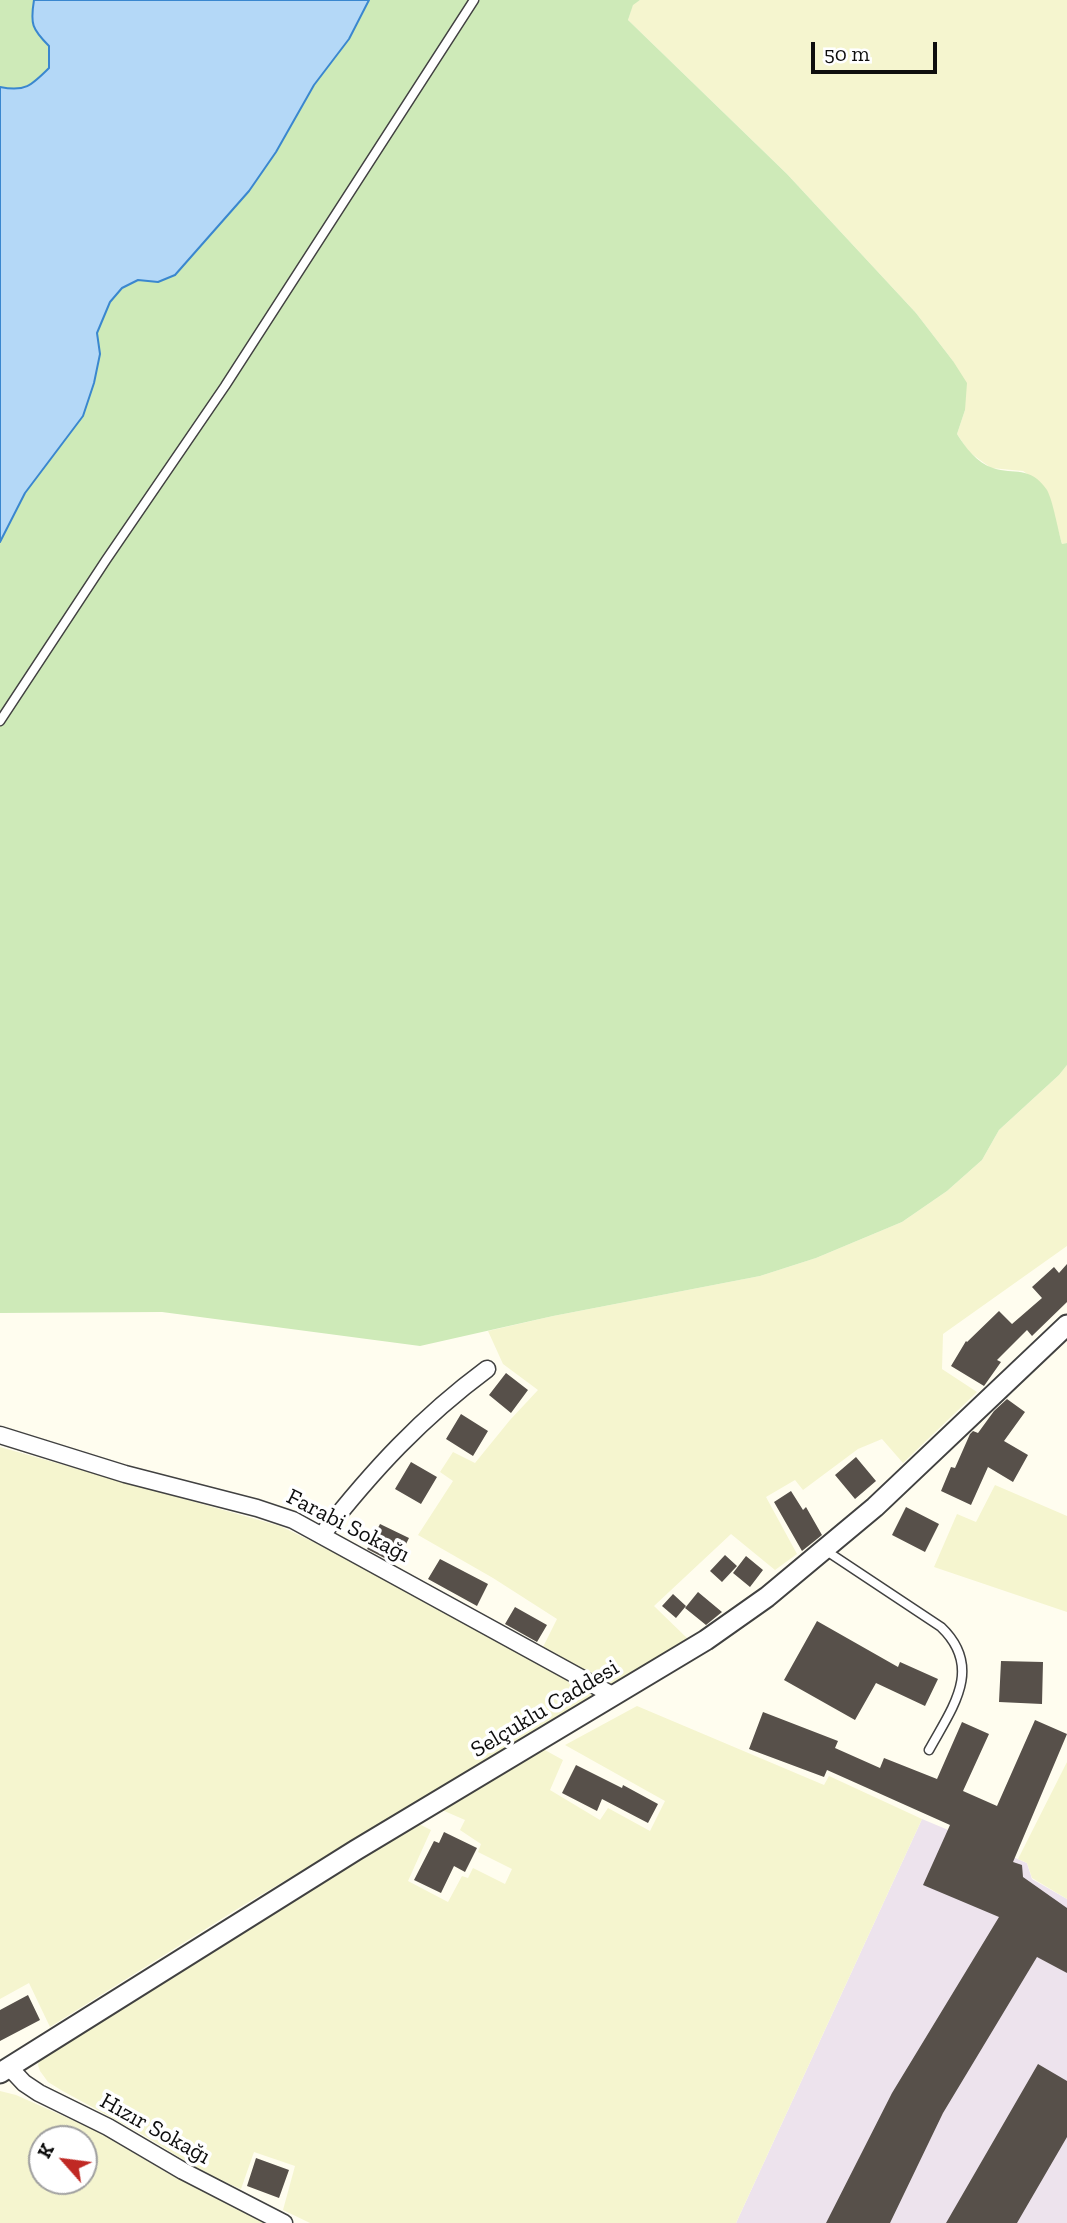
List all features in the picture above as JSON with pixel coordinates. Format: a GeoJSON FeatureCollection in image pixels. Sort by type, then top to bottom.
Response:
{"type":"FeatureCollection","features":[{"type":"Feature","properties":{"kind":"street","name":"Selçuklu Caddesi"},"geometry":{"type":"LineString","coordinates":[[5,2070],[356,1850],[717,1633],[768,1597],[875,1507],[1067,1325]]}},
{"type":"Feature","properties":{"kind":"street"},"geometry":{"type":"LineString","coordinates":[[322,1535],[359,1487],[393,1450],[456,1392],[487,1369]]}},
{"type":"Feature","properties":{"kind":"street","name":"Farabi Sokağı"},"geometry":{"type":"LineString","coordinates":[[0,1435],[125,1474],[279,1514],[614,1696]]}},
{"type":"Feature","properties":{"kind":"street","name":"Hızır Sokağı"},"geometry":{"type":"LineString","coordinates":[[5,2070],[38,2093],[127,2137],[183,2171],[284,2223]]}},
{"type":"Feature","properties":{"kind":"lane"},"geometry":{"type":"LineString","coordinates":[[0,722],[225,386],[474,0]]}},
{"type":"Feature","properties":{"kind":"lane"},"geometry":{"type":"LineString","coordinates":[[825,1550],[941,1628],[951,1637],[960,1653],[962,1683],[929,1750]]}},
{"type":"Feature","properties":{"kind":"shaded area"},"geometry":{"type":"Polygon","coordinates":[[[922,1819],[1027,1863],[1032,1879],[1067,1899],[1067,2223],[736,2223],[922,1819]]]}},
{"type":"Feature","properties":{"kind":"green space"},"geometry":{"type":"Polygon","coordinates":[[[0,0],[640,0],[633,5],[628,20],[787,174],[916,313],[967,383],[965,410],[957,434],[960,439],[972,454],[987,466],[1022,472],[1041,482],[1049,495],[1062,544],[1067,543],[1067,1065],[999,1130],[982,1160],[947,1191],[902,1222],[816,1258],[760,1276],[553,1316],[420,1346],[162,1312],[0,1313],[0,0]]]}},
{"type":"Feature","properties":{"kind":"green space"},"geometry":{"type":"Polygon","coordinates":[[[640,0],[1067,0],[1067,543],[1062,544],[1047,491],[1037,481],[1023,471],[991,468],[969,452],[957,434],[965,410],[953,361],[916,313],[787,174],[628,20],[633,4],[640,0]]]}},
{"type":"Feature","properties":{"kind":"green space"},"geometry":{"type":"Polygon","coordinates":[[[1067,1065],[1067,1246],[943,1334],[942,1369],[977,1392],[903,1463],[882,1439],[858,1449],[803,1490],[795,1480],[766,1497],[797,1554],[775,1570],[731,1534],[654,1606],[689,1640],[614,1687],[543,1647],[557,1619],[418,1535],[453,1481],[440,1472],[453,1452],[475,1463],[538,1390],[503,1364],[488,1331],[760,1276],[816,1258],[902,1222],[947,1191],[982,1160],[999,1130],[1067,1065]]]}},
{"type":"Feature","properties":{"kind":"green space"},"geometry":{"type":"Polygon","coordinates":[[[0,1447],[280,1526],[378,1573],[596,1697],[242,1906],[50,2027],[29,1983],[0,1999],[0,1447]]]}},
{"type":"Feature","properties":{"kind":"green space"},"geometry":{"type":"Polygon","coordinates":[[[995,1485],[1067,1516],[1067,1612],[934,1567],[957,1514],[976,1522],[995,1485]]]}},
{"type":"Feature","properties":{"kind":"green space"},"geometry":{"type":"Polygon","coordinates":[[[637,1706],[824,1785],[829,1776],[922,1819],[736,2223],[310,2223],[283,2210],[295,2166],[254,2152],[241,2189],[208,2175],[138,2132],[61,2090],[48,2082],[40,2071],[39,2059],[419,1824],[431,1830],[408,1881],[448,1902],[462,1876],[468,1878],[473,1868],[505,1884],[512,1869],[478,1852],[481,1844],[460,1830],[465,1820],[442,1810],[543,1749],[563,1760],[550,1790],[600,1820],[608,1808],[650,1831],[665,1801],[565,1745],[637,1706]]]}},
{"type":"Feature","properties":{"kind":"green space"},"geometry":{"type":"Polygon","coordinates":[[[1067,1762],[1067,1899],[1032,1878],[1027,1863],[1018,1859],[1067,1762]]]}},
{"type":"Feature","properties":{"kind":"green space"},"geometry":{"type":"Polygon","coordinates":[[[0,2091],[16,2095],[84,2125],[28,2125],[28,2195],[98,2195],[98,2132],[169,2174],[265,2223],[0,2223],[0,2091]]]}},
{"type":"Feature","properties":{"kind":"water"},"geometry":{"type":"Polygon","coordinates":[[[34,0],[369,0],[349,39],[314,85],[276,152],[249,191],[175,275],[158,282],[138,280],[122,288],[110,302],[97,333],[100,354],[83,416],[25,493],[0,542],[0,87],[22,88],[49,68],[49,46],[39,35],[33,21],[34,0]]]}},
{"type":"Feature","properties":{"kind":"building"},"geometry":{"type":"Polygon","coordinates":[[[1067,1264],[1067,1302],[1032,1336],[1027,1330],[997,1360],[1001,1362],[984,1386],[951,1366],[966,1341],[999,1311],[1012,1324],[1042,1298],[1032,1287],[1054,1267],[1059,1273],[1067,1264]]]}},
{"type":"Feature","properties":{"kind":"building"},"geometry":{"type":"Polygon","coordinates":[[[506,1373],[528,1390],[511,1413],[489,1395],[506,1373]]]}},
{"type":"Feature","properties":{"kind":"building"},"geometry":{"type":"Polygon","coordinates":[[[1007,1399],[1025,1412],[1004,1441],[1028,1455],[1013,1482],[988,1467],[971,1505],[941,1491],[970,1434],[973,1431],[978,1433],[994,1411],[1007,1399]]]}},
{"type":"Feature","properties":{"kind":"building"},"geometry":{"type":"Polygon","coordinates":[[[461,1414],[488,1431],[473,1456],[446,1439],[461,1414]]]}},
{"type":"Feature","properties":{"kind":"building"},"geometry":{"type":"Polygon","coordinates":[[[856,1457],[876,1481],[855,1499],[835,1475],[856,1457]]]}},
{"type":"Feature","properties":{"kind":"building"},"geometry":{"type":"Polygon","coordinates":[[[411,1462],[437,1477],[421,1504],[395,1489],[411,1462]]]}},
{"type":"Feature","properties":{"kind":"building"},"geometry":{"type":"Polygon","coordinates":[[[791,1491],[803,1510],[806,1507],[822,1535],[802,1551],[774,1502],[791,1491]]]}},
{"type":"Feature","properties":{"kind":"building"},"geometry":{"type":"Polygon","coordinates":[[[906,1507],[939,1524],[925,1552],[892,1535],[906,1507]]]}},
{"type":"Feature","properties":{"kind":"building"},"geometry":{"type":"Polygon","coordinates":[[[380,1524],[409,1538],[396,1564],[367,1549],[380,1524]]]}},
{"type":"Feature","properties":{"kind":"building"},"geometry":{"type":"Polygon","coordinates":[[[725,1555],[737,1566],[722,1582],[710,1571],[725,1555]]]}},
{"type":"Feature","properties":{"kind":"building"},"geometry":{"type":"Polygon","coordinates":[[[746,1556],[763,1570],[750,1587],[733,1573],[746,1556]]]}},
{"type":"Feature","properties":{"kind":"building"},"geometry":{"type":"Polygon","coordinates":[[[440,1559],[488,1584],[477,1606],[428,1579],[440,1559]]]}},
{"type":"Feature","properties":{"kind":"building"},"geometry":{"type":"Polygon","coordinates":[[[698,1592],[722,1612],[706,1625],[685,1608],[698,1592]]]}},
{"type":"Feature","properties":{"kind":"building"},"geometry":{"type":"Polygon","coordinates":[[[673,1594],[686,1606],[676,1618],[662,1606],[673,1594]]]}},
{"type":"Feature","properties":{"kind":"building"},"geometry":{"type":"Polygon","coordinates":[[[515,1607],[547,1625],[537,1642],[505,1624],[515,1607]]]}},
{"type":"Feature","properties":{"kind":"building"},"geometry":{"type":"Polygon","coordinates":[[[817,1621],[898,1667],[900,1662],[938,1679],[925,1706],[876,1683],[855,1720],[784,1680],[817,1621]]]}},
{"type":"Feature","properties":{"kind":"building"},"geometry":{"type":"Polygon","coordinates":[[[1001,1661],[1043,1662],[1042,1704],[999,1702],[1001,1661]]]}},
{"type":"Feature","properties":{"kind":"building"},"geometry":{"type":"Polygon","coordinates":[[[763,1712],[838,1741],[835,1748],[880,1768],[884,1758],[937,1779],[962,1722],[989,1734],[963,1791],[997,1806],[1035,1720],[1067,1734],[1013,1862],[1022,1865],[1023,1877],[1067,1908],[1067,1973],[1037,1957],[943,2113],[890,2223],[826,2223],[892,2093],[999,1917],[923,1885],[950,1825],[827,1770],[824,1777],[749,1749],[763,1712]]]}},
{"type":"Feature","properties":{"kind":"building"},"geometry":{"type":"Polygon","coordinates":[[[576,1765],[622,1788],[623,1785],[658,1804],[648,1823],[602,1799],[597,1811],[562,1793],[576,1765]]]}},
{"type":"Feature","properties":{"kind":"building"},"geometry":{"type":"Polygon","coordinates":[[[444,1832],[477,1848],[465,1872],[454,1866],[441,1893],[414,1880],[434,1841],[439,1843],[444,1832]]]}},
{"type":"Feature","properties":{"kind":"building"},"geometry":{"type":"Polygon","coordinates":[[[28,1995],[40,2020],[0,2041],[0,2010],[28,1995]]]}},
{"type":"Feature","properties":{"kind":"building"},"geometry":{"type":"Polygon","coordinates":[[[1038,2064],[1067,2081],[1067,2137],[1017,2223],[946,2223],[1038,2064]]]}},
{"type":"Feature","properties":{"kind":"building"},"geometry":{"type":"Polygon","coordinates":[[[256,2158],[289,2170],[279,2198],[247,2186],[256,2158]]]}}]}
